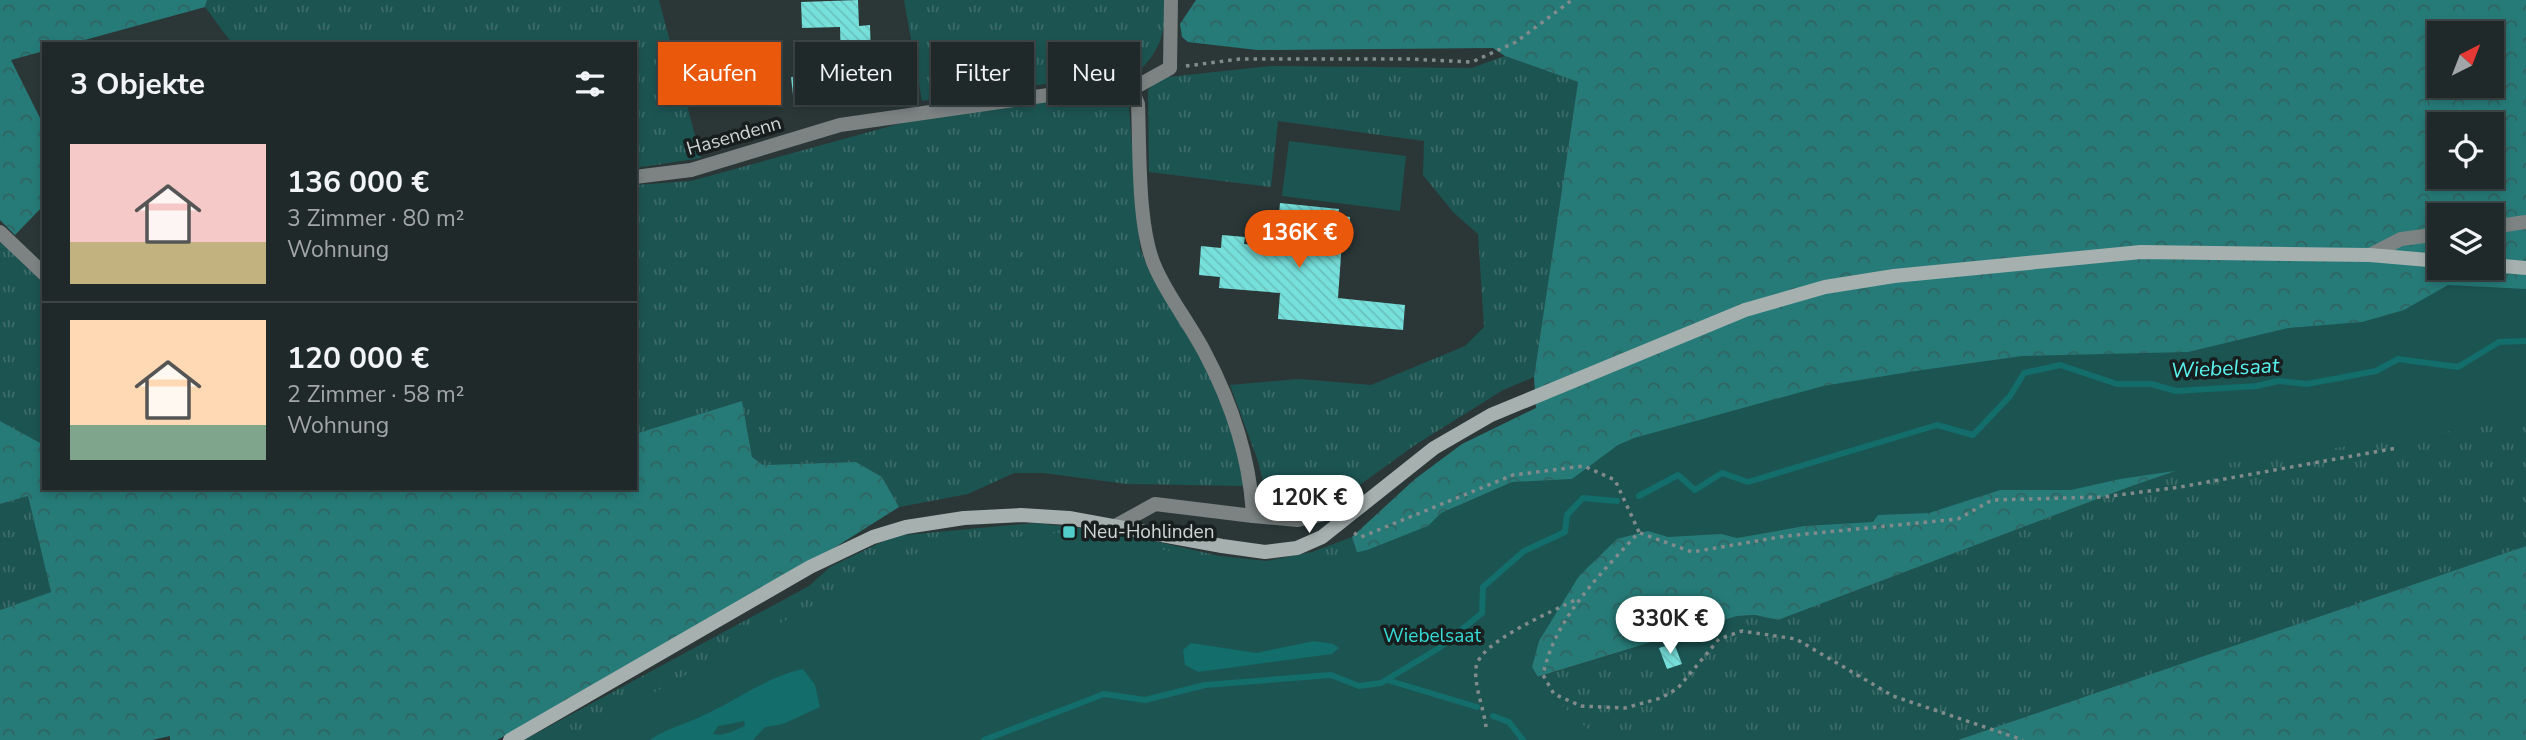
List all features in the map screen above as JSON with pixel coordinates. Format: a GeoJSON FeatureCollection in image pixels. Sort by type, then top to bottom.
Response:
{"type":"FeatureCollection","features":[{"type":"Feature","properties":{"kind":"main road"},"geometry":{"type":"LineString","coordinates":[[510,740],[810,567],[873,537],[918,525],[1021,515],[1117,525],[1265,552],[1297,548],[1340,525],[1434,448],[1491,415],[1745,310],[1788,296],[1894,276],[2141,252],[2370,255],[2427,260]]}},
{"type":"Feature","properties":{"kind":"main road"},"geometry":{"type":"LineString","coordinates":[[2504,266],[2526,268]]}},
{"type":"Feature","properties":{"kind":"street"},"geometry":{"type":"LineString","coordinates":[[1140,85],[1170,68],[1171,0]]}},
{"type":"Feature","properties":{"kind":"street","name":"Hasendenn"},"geometry":{"type":"LineString","coordinates":[[637,177],[691,170],[853,123],[1048,95]]}},
{"type":"Feature","properties":{"kind":"street"},"geometry":{"type":"LineString","coordinates":[[1138,105],[1147,245],[1156,269],[1206,354],[1237,426],[1251,480],[1253,516]]}},
{"type":"Feature","properties":{"kind":"street"},"geometry":{"type":"LineString","coordinates":[[2504,225],[2526,222]]}},
{"type":"Feature","properties":{"kind":"street"},"geometry":{"type":"LineString","coordinates":[[0,232],[42,272]]}},
{"type":"Feature","properties":{"kind":"street"},"geometry":{"type":"LineString","coordinates":[[2370,255],[2400,239],[2427,236]]}},
{"type":"Feature","properties":{"kind":"street"},"geometry":{"type":"LineString","coordinates":[[1117,525],[1155,504],[1298,520],[1361,506]]}},
{"type":"Feature","properties":{"kind":"path"},"geometry":{"type":"LineString","coordinates":[[1170,68],[1240,59],[1472,62],[1516,42],[1572,0]]}},
{"type":"Feature","properties":{"kind":"path"},"geometry":{"type":"LineString","coordinates":[[1340,525],[1360,537],[1513,475],[1584,466],[1615,480],[1639,532],[1692,552],[1786,536],[1958,519],[1992,500],[2103,498],[2397,448]]}},
{"type":"Feature","properties":{"kind":"path"},"geometry":{"type":"LineString","coordinates":[[1639,532],[1579,598],[1546,659],[1543,675],[1554,694],[1581,706],[1625,708],[1661,698],[1678,688],[1719,639],[1742,631],[1796,639],[1893,696],[2023,740]]}},
{"type":"Feature","properties":{"kind":"path"},"geometry":{"type":"LineString","coordinates":[[1486,727],[1476,668],[1482,653],[1499,640],[1579,598]]}},
{"type":"Feature","properties":{"kind":"green space"},"geometry":{"type":"Polygon","coordinates":[[[0,0],[207,0],[205,7],[77,42],[42,42],[42,52],[11,60],[42,122],[42,207],[15,235],[0,220],[0,0]]]}},
{"type":"Feature","properties":{"kind":"green space"},"geometry":{"type":"Polygon","coordinates":[[[207,0],[659,0],[670,42],[658,42],[658,105],[687,105],[701,158],[637,168],[637,42],[231,42],[205,7],[207,0]]]}},
{"type":"Feature","properties":{"kind":"green space"},"geometry":{"type":"Polygon","coordinates":[[[904,0],[1166,0],[1161,38],[1153,55],[1140,70],[1140,42],[1048,42],[1048,84],[1034,86],[1034,42],[931,42],[931,100],[922,101],[917,73],[917,42],[911,42],[904,0]]]}},
{"type":"Feature","properties":{"kind":"green space"},"geometry":{"type":"Polygon","coordinates":[[[1196,0],[2526,0],[2526,356],[2462,373],[2129,487],[1778,620],[1755,615],[1737,616],[1409,716],[1352,537],[1415,479],[1462,444],[1536,408],[1534,377],[1578,82],[1505,56],[1493,48],[1257,50],[1188,42],[1182,37],[1180,24],[1196,0]]]}},
{"type":"Feature","properties":{"kind":"green space"},"geometry":{"type":"Polygon","coordinates":[[[1505,56],[1578,82],[1534,377],[1503,390],[1415,445],[1343,497],[1310,505],[1275,500],[1266,494],[1258,461],[1230,385],[1299,379],[1371,385],[1465,346],[1484,327],[1478,234],[1454,213],[1423,175],[1424,141],[1278,121],[1271,187],[1149,172],[1148,90],[1155,82],[1168,77],[1271,66],[1472,68],[1505,56]]]}},
{"type":"Feature","properties":{"kind":"green space"},"geometry":{"type":"Polygon","coordinates":[[[1048,100],[1048,105],[1128,105],[1140,248],[1161,293],[1197,349],[1212,379],[1229,424],[1245,486],[1127,484],[1043,473],[1014,473],[968,494],[899,507],[882,477],[856,462],[763,465],[752,457],[742,401],[637,433],[637,185],[691,181],[931,115],[1008,105],[1034,105],[1034,102],[1048,100]]]}},
{"type":"Feature","properties":{"kind":"green space"},"geometry":{"type":"Polygon","coordinates":[[[1289,141],[1406,156],[1400,211],[1282,196],[1289,141]]]}},
{"type":"Feature","properties":{"kind":"green space"},"geometry":{"type":"Polygon","coordinates":[[[0,241],[42,282],[42,444],[0,421],[0,241]]]}},
{"type":"Feature","properties":{"kind":"green space","name":"Wiebelsaat"},"geometry":{"type":"Polygon","coordinates":[[[2448,285],[2526,289],[2526,420],[2120,479],[2071,490],[2000,490],[1929,513],[1878,515],[1873,522],[1805,526],[1737,538],[1721,534],[1668,537],[1648,531],[1617,539],[1579,576],[1539,641],[1532,667],[1554,698],[1601,740],[578,740],[653,693],[894,561],[910,555],[1029,535],[1075,532],[1107,533],[1158,549],[1260,566],[1324,560],[1367,550],[1428,526],[1441,513],[1512,482],[1572,479],[1618,445],[1634,438],[1823,386],[2022,356],[2188,352],[2288,328],[2362,322],[2404,310],[2448,285]]]}},
{"type":"Feature","properties":{"kind":"green space"},"geometry":{"type":"Polygon","coordinates":[[[2526,356],[2526,546],[1958,740],[524,740],[809,586],[830,567],[894,536],[1035,523],[1114,532],[1220,556],[1266,561],[1312,552],[1352,537],[1408,717],[1737,616],[1755,615],[1778,620],[2129,487],[2462,373],[2526,356]]]}},
{"type":"Feature","properties":{"kind":"green space"},"geometry":{"type":"Polygon","coordinates":[[[742,401],[752,457],[763,465],[856,462],[882,477],[899,507],[815,560],[497,740],[170,740],[170,736],[152,740],[0,740],[0,610],[51,592],[28,496],[0,504],[0,421],[42,444],[42,490],[637,490],[637,433],[742,401]]]}},
{"type":"Feature","properties":{"kind":"green space"},"geometry":{"type":"Polygon","coordinates":[[[28,496],[51,592],[0,610],[0,504],[28,496]]]}},
{"type":"Feature","properties":{"kind":"green space"},"geometry":{"type":"Polygon","coordinates":[[[2526,546],[2526,740],[1958,740],[2526,546]]]}},
{"type":"Feature","properties":{"kind":"shaded area"},"geometry":{"type":"Polygon","coordinates":[[[1314,641],[1333,644],[1339,648],[1332,654],[1198,672],[1185,665],[1183,650],[1191,643],[1256,653],[1314,641]]]}},
{"type":"Feature","properties":{"kind":"shaded area"},"geometry":{"type":"Polygon","coordinates":[[[803,669],[815,685],[820,707],[783,724],[765,727],[753,740],[650,740],[764,683],[803,669]],[[744,721],[718,726],[713,734],[725,734],[745,726],[744,721]]]}},
{"type":"Feature","properties":{"kind":"building"},"geometry":{"type":"Polygon","coordinates":[[[858,0],[859,26],[870,25],[870,42],[840,42],[840,27],[802,28],[801,2],[858,0]]]}},
{"type":"Feature","properties":{"kind":"building"},"geometry":{"type":"Polygon","coordinates":[[[791,77],[795,77],[794,104],[791,77]]]}},
{"type":"Feature","properties":{"kind":"building"},"geometry":{"type":"Polygon","coordinates":[[[1280,203],[1339,209],[1338,215],[1350,217],[1348,241],[1342,241],[1338,298],[1405,305],[1403,330],[1278,319],[1280,293],[1219,288],[1220,277],[1199,275],[1201,246],[1221,248],[1222,235],[1245,237],[1244,244],[1276,247],[1280,203]]]}},
{"type":"Feature","properties":{"kind":"building"},"geometry":{"type":"Polygon","coordinates":[[[1674,643],[1682,664],[1667,669],[1659,648],[1674,643]]]}},
{"type":"Feature","properties":{"kind":"waterway","name":"Wiebelsaat"},"geometry":{"type":"LineString","coordinates":[[1639,496],[1678,475],[1695,490],[1722,473],[1748,482],[1937,425],[1973,435],[2010,396],[2024,373],[2060,365],[2117,384],[2151,384],[2176,391],[2257,386],[2278,381],[2307,384],[2376,371],[2398,359],[2458,367],[2499,342],[2526,341]]}},
{"type":"Feature","properties":{"kind":"waterway","name":"Wiebelsaat"},"geometry":{"type":"LineString","coordinates":[[984,740],[1104,694],[1145,700],[1205,685],[1331,675],[1359,686],[1381,683],[1439,648],[1482,613],[1483,587],[1524,551],[1565,532],[1567,515],[1583,498],[1617,501]]}},
{"type":"Feature","properties":{"kind":"waterway"},"geometry":{"type":"LineString","coordinates":[[1387,680],[1477,707]]}},
{"type":"Feature","properties":{"kind":"waterway"},"geometry":{"type":"LineString","coordinates":[[1493,716],[1509,722],[1523,740]]}},
{"type":"Feature","properties":{"kind":"place","name":"Neu-Hohlinden"},"geometry":{"type":"Point","coordinates":[1069,532]}}]}
